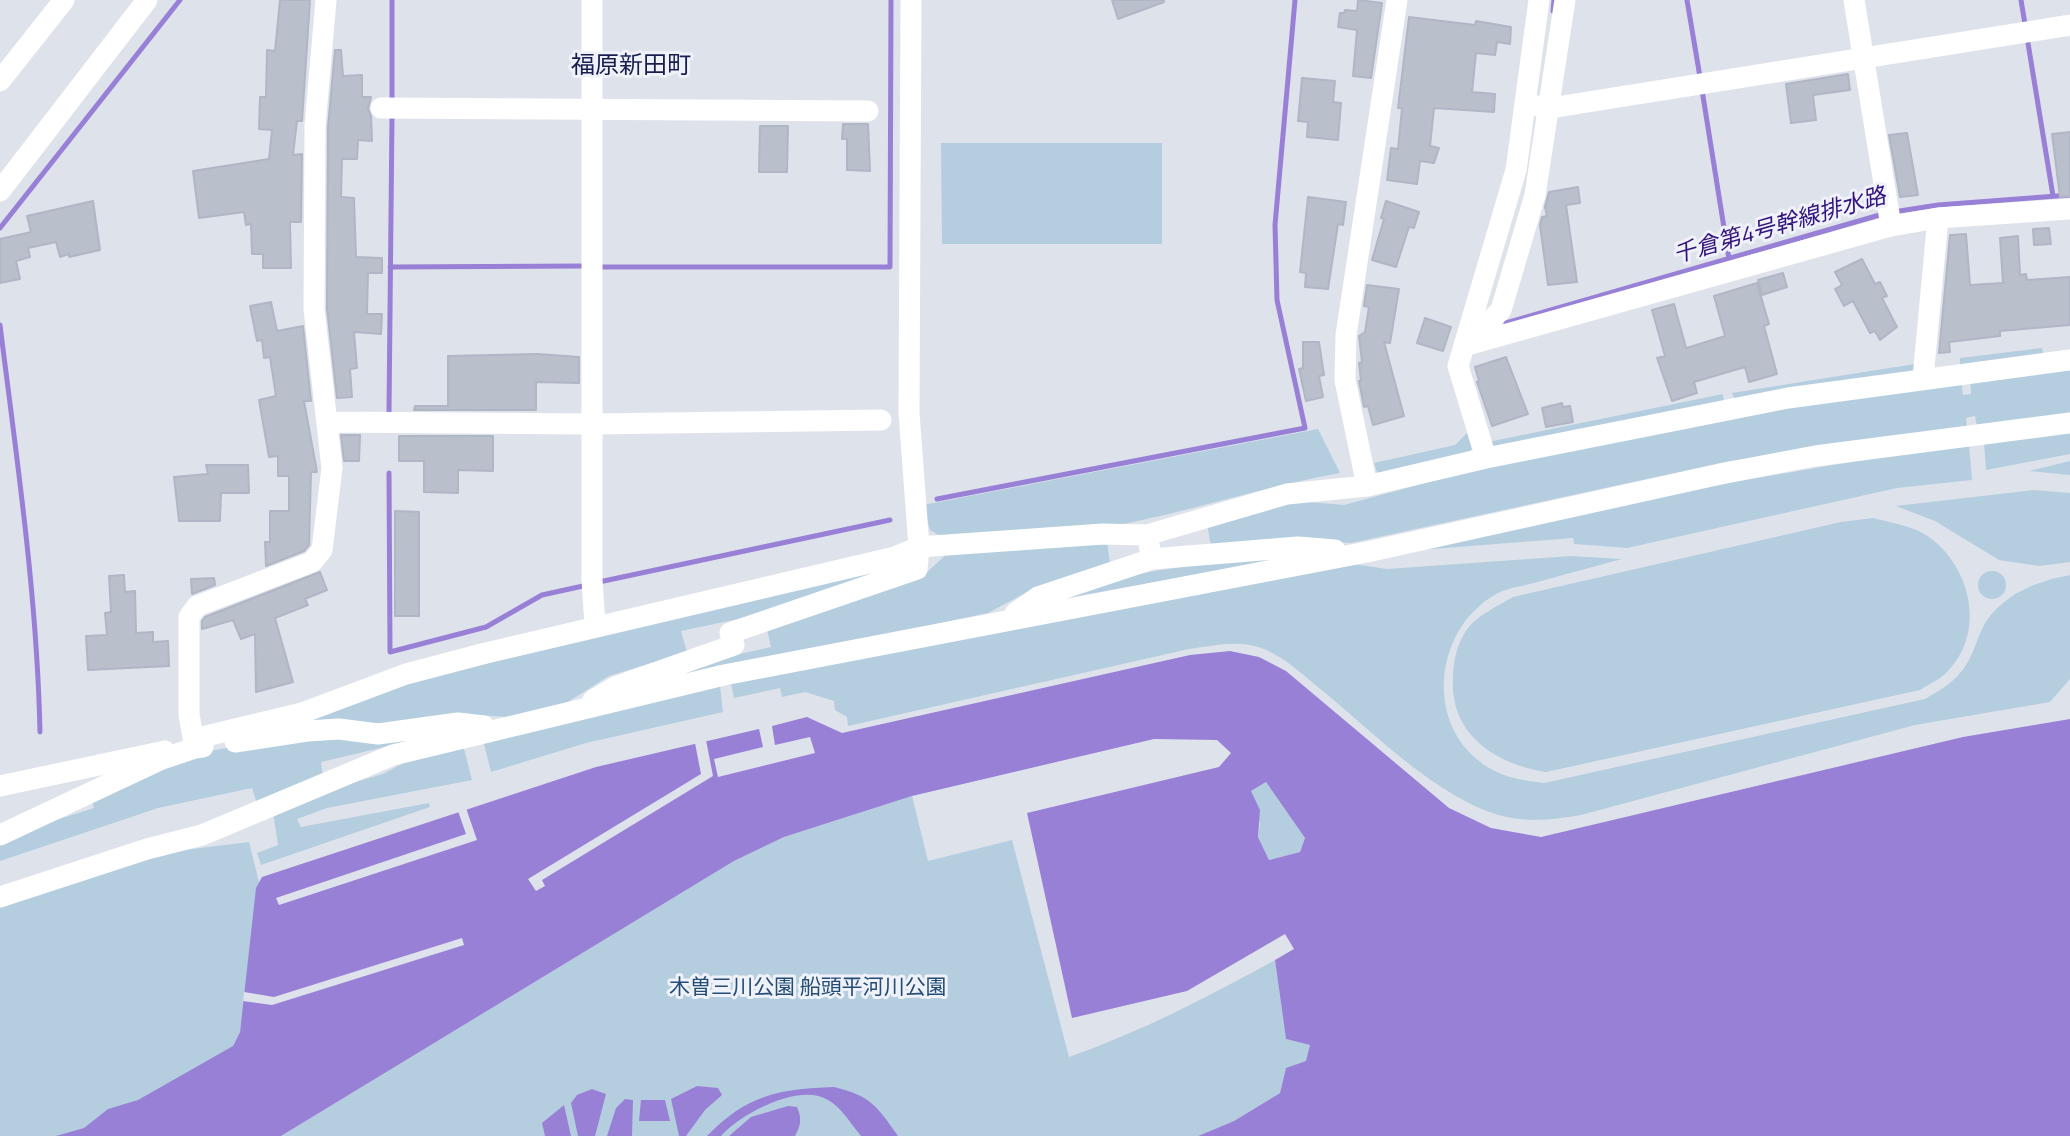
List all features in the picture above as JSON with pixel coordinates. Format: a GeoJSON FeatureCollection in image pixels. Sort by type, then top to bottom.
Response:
{"type":"FeatureCollection","features":[{"type":"Feature","properties":{"kind":"street"},"geometry":{"type":"LineString","coordinates":[[0,81],[64,0]]}},
{"type":"Feature","properties":{"kind":"street"},"geometry":{"type":"LineString","coordinates":[[0,191],[147,0]]}},
{"type":"Feature","properties":{"kind":"street"},"geometry":{"type":"LineString","coordinates":[[195,748],[189,715],[189,617],[197,606],[312,562],[323,550],[332,468],[329,422],[314,334],[313,309],[315,126],[326,0]]}},
{"type":"Feature","properties":{"kind":"street"},"geometry":{"type":"LineString","coordinates":[[592,0],[595,625]]}},
{"type":"Feature","properties":{"kind":"street"},"geometry":{"type":"LineString","coordinates":[[569,714],[615,687],[733,645],[730,633],[917,569],[919,547],[909,412],[912,0]]}},
{"type":"Feature","properties":{"kind":"street"},"geometry":{"type":"LineString","coordinates":[[1367,486],[1345,380],[1346,335],[1397,0]]}},
{"type":"Feature","properties":{"kind":"street"},"geometry":{"type":"LineString","coordinates":[[1486,458],[1458,366],[1516,170],[1539,0]]}},
{"type":"Feature","properties":{"kind":"street"},"geometry":{"type":"LineString","coordinates":[[1464,346],[1501,310],[1535,195],[1565,0]]}},
{"type":"Feature","properties":{"kind":"street"},"geometry":{"type":"LineString","coordinates":[[1854,0],[1889,218]]}},
{"type":"Feature","properties":{"kind":"street"},"geometry":{"type":"LineString","coordinates":[[1525,104],[1550,108],[2070,25]]}},
{"type":"Feature","properties":{"kind":"street"},"geometry":{"type":"LineString","coordinates":[[381,108],[868,111]]}},
{"type":"Feature","properties":{"kind":"street"},"geometry":{"type":"LineString","coordinates":[[1464,346],[1889,218],[1938,218],[2070,209]]}},
{"type":"Feature","properties":{"kind":"street"},"geometry":{"type":"LineString","coordinates":[[1923,378],[1938,218]]}},
{"type":"Feature","properties":{"kind":"street"},"geometry":{"type":"LineString","coordinates":[[0,835],[162,760],[195,748],[206,736],[302,713],[406,674],[595,625],[895,557],[919,547],[1104,534],[1147,535],[1287,494],[1367,486],[1486,458],[1788,398],[2070,360]]}},
{"type":"Feature","properties":{"kind":"street"},"geometry":{"type":"LineString","coordinates":[[329,422],[592,424],[881,420]]}},
{"type":"Feature","properties":{"kind":"street"},"geometry":{"type":"LineString","coordinates":[[0,897],[148,849],[202,835],[393,755],[724,675],[1008,618],[1367,552],[1517,517],[1815,456],[2070,423]]}},
{"type":"Feature","properties":{"kind":"street"},"geometry":{"type":"LineString","coordinates":[[1147,535],[1153,559]]}},
{"type":"Feature","properties":{"kind":"street"},"geometry":{"type":"LineString","coordinates":[[1008,618],[1038,597],[1153,559],[1298,547],[1367,552]]}},
{"type":"Feature","properties":{"kind":"street"},"geometry":{"type":"LineString","coordinates":[[0,786],[146,753],[307,731],[339,729],[378,734],[458,723],[500,728]]}},
{"type":"Feature","properties":{"kind":"green space"},"geometry":{"type":"Polygon","coordinates":[[[941,143],[1162,143],[1162,244],[942,244],[941,143]]]}},
{"type":"Feature","properties":{"kind":"green space"},"geometry":{"type":"Polygon","coordinates":[[[2042,348],[2044,358],[1960,369],[1960,358],[2042,348]]]}},
{"type":"Feature","properties":{"kind":"green space"},"geometry":{"type":"Polygon","coordinates":[[[1921,363],[1918,374],[1736,403],[1732,393],[1921,363]]]}},
{"type":"Feature","properties":{"kind":"green space"},"geometry":{"type":"Polygon","coordinates":[[[2070,365],[2070,414],[1977,426],[1975,416],[1966,418],[1967,427],[1730,461],[1351,543],[1297,540],[1211,547],[1207,523],[1285,500],[1344,505],[1484,467],[1707,419],[1961,379],[1963,395],[1971,394],[1970,378],[2070,365]]]}},
{"type":"Feature","properties":{"kind":"green space"},"geometry":{"type":"Polygon","coordinates":[[[1723,394],[1724,406],[1496,452],[1488,442],[1723,394]]]}},
{"type":"Feature","properties":{"kind":"green space"},"geometry":{"type":"Polygon","coordinates":[[[1318,429],[1340,473],[1107,527],[1047,533],[942,537],[930,530],[923,505],[1318,429]]]}},
{"type":"Feature","properties":{"kind":"green space"},"geometry":{"type":"Polygon","coordinates":[[[2070,431],[2070,454],[1986,470],[1984,442],[2070,431]]]}},
{"type":"Feature","properties":{"kind":"green space"},"geometry":{"type":"Polygon","coordinates":[[[1467,433],[1472,450],[1378,475],[1374,463],[1455,445],[1467,433]]]}},
{"type":"Feature","properties":{"kind":"green space"},"geometry":{"type":"Polygon","coordinates":[[[1969,444],[1972,480],[1897,488],[1627,548],[1574,544],[1573,538],[1406,551],[1686,491],[1969,444]]]}},
{"type":"Feature","properties":{"kind":"green space"},"geometry":{"type":"Polygon","coordinates":[[[2070,461],[2070,475],[2029,471],[2070,461]]]}},
{"type":"Feature","properties":{"kind":"green space"},"geometry":{"type":"Polygon","coordinates":[[[2034,490],[2070,493],[2070,562],[2039,566],[1999,560],[1935,521],[1896,506],[2034,490]]]}},
{"type":"Feature","properties":{"kind":"green space"},"geometry":{"type":"Polygon","coordinates":[[[1873,518],[1909,527],[1929,537],[1955,565],[1963,582],[1970,619],[1967,638],[1960,655],[1945,674],[1920,690],[1546,772],[1510,762],[1494,754],[1468,731],[1459,716],[1454,699],[1453,679],[1458,646],[1468,628],[1478,619],[1513,597],[1841,522],[1873,518]]]}},
{"type":"Feature","properties":{"kind":"green space"},"geometry":{"type":"Polygon","coordinates":[[[1107,542],[1110,564],[1033,589],[988,613],[628,689],[682,667],[771,647],[766,625],[925,574],[949,552],[1107,542]]]}},
{"type":"Feature","properties":{"kind":"green space"},"geometry":{"type":"Polygon","coordinates":[[[1298,556],[1050,601],[1081,589],[1141,573],[1298,556]]]}},
{"type":"Feature","properties":{"kind":"green space"},"geometry":{"type":"Polygon","coordinates":[[[1571,556],[1622,559],[1498,593],[1475,610],[1458,632],[1448,657],[1444,683],[1447,710],[1456,734],[1473,756],[1497,772],[1514,778],[1544,783],[1925,699],[1948,685],[1962,671],[1986,622],[1998,607],[2026,588],[2070,575],[2070,679],[2050,702],[1915,725],[1581,815],[1538,820],[1512,818],[1462,800],[1413,767],[1293,666],[1267,650],[1250,645],[1224,644],[1189,649],[848,726],[847,717],[835,710],[834,701],[805,692],[782,697],[780,688],[734,698],[731,683],[1347,563],[1387,569],[1571,556]]]}},
{"type":"Feature","properties":{"kind":"green space"},"geometry":{"type":"Polygon","coordinates":[[[912,560],[771,612],[681,631],[687,652],[609,676],[563,705],[508,717],[462,714],[376,727],[301,724],[407,683],[912,560]]]}},
{"type":"Feature","properties":{"kind":"green space"},"geometry":{"type":"Polygon","coordinates":[[[1992,571],[2002,575],[2006,585],[2002,595],[1992,599],[1982,595],[1978,585],[1982,575],[1992,571]]]}},
{"type":"Feature","properties":{"kind":"green space"},"geometry":{"type":"Polygon","coordinates":[[[720,686],[723,712],[586,743],[491,772],[483,740],[720,686]]]}},
{"type":"Feature","properties":{"kind":"green space"},"geometry":{"type":"Polygon","coordinates":[[[452,731],[321,762],[323,778],[257,804],[252,788],[158,808],[0,861],[0,843],[34,827],[94,808],[92,800],[203,752],[314,733],[452,731]]]}},
{"type":"Feature","properties":{"kind":"green space"},"geometry":{"type":"Polygon","coordinates":[[[463,745],[472,780],[327,808],[297,819],[301,827],[429,803],[430,807],[261,865],[257,853],[278,845],[273,812],[328,790],[383,774],[418,755],[463,745]]]}},
{"type":"Feature","properties":{"kind":"green space"},"geometry":{"type":"Polygon","coordinates":[[[1266,782],[1305,838],[1300,852],[1269,860],[1258,837],[1260,824],[1251,791],[1266,782]]]}},
{"type":"Feature","properties":{"kind":"green space","name":"木曽三川公園 船頭平河川公園"},"geometry":{"type":"Polygon","coordinates":[[[912,796],[928,861],[1012,840],[1069,1057],[1174,1013],[1275,960],[1286,1039],[1311,1045],[1306,1062],[1286,1069],[1280,1093],[1234,1121],[1198,1136],[281,1136],[734,861],[784,837],[912,796]]]}},
{"type":"Feature","properties":{"kind":"green space"},"geometry":{"type":"Polygon","coordinates":[[[249,842],[259,882],[240,1032],[233,1046],[264,1136],[0,1136],[0,904],[160,853],[249,842]]]}},
{"type":"Feature","properties":{"kind":"shaded area"},"geometry":{"type":"Polygon","coordinates":[[[1230,651],[1259,657],[1286,671],[1449,808],[1491,828],[1541,837],[1963,737],[2070,719],[2070,1136],[1198,1136],[1234,1121],[1280,1093],[1286,1068],[1306,1061],[1310,1045],[1286,1039],[1275,960],[1294,949],[1285,934],[1187,991],[1072,1018],[1027,813],[1219,767],[1231,753],[1217,740],[1154,739],[912,796],[784,837],[734,861],[281,1136],[56,1136],[84,1128],[108,1109],[138,1100],[233,1046],[240,1032],[256,888],[262,877],[596,767],[759,729],[763,747],[714,759],[718,777],[815,753],[810,737],[775,745],[772,726],[807,717],[842,733],[1190,655],[1230,651]],[[1266,782],[1251,791],[1260,810],[1258,837],[1269,860],[1300,852],[1305,838],[1266,782]]]}},
{"type":"Feature","properties":{"kind":"shaded area"},"geometry":{"type":"Polygon","coordinates":[[[697,1086],[718,1088],[722,1095],[705,1110],[686,1136],[679,1136],[671,1099],[697,1086]]]}},
{"type":"Feature","properties":{"kind":"shaded area"},"geometry":{"type":"Polygon","coordinates":[[[834,1087],[857,1094],[872,1104],[898,1136],[861,1136],[833,1103],[816,1095],[802,1095],[756,1110],[721,1136],[707,1136],[736,1111],[764,1097],[796,1090],[834,1087]]]}},
{"type":"Feature","properties":{"kind":"shaded area"},"geometry":{"type":"Polygon","coordinates":[[[592,1089],[606,1094],[595,1136],[578,1136],[571,1103],[577,1095],[592,1089]]]}},
{"type":"Feature","properties":{"kind":"shaded area"},"geometry":{"type":"Polygon","coordinates":[[[625,1099],[633,1100],[632,1136],[607,1136],[616,1108],[625,1099]]]}},
{"type":"Feature","properties":{"kind":"shaded area"},"geometry":{"type":"Polygon","coordinates":[[[641,1100],[665,1100],[670,1121],[639,1121],[641,1100]]]}},
{"type":"Feature","properties":{"kind":"shaded area"},"geometry":{"type":"Polygon","coordinates":[[[564,1105],[571,1136],[545,1136],[542,1123],[564,1105]]]}},
{"type":"Feature","properties":{"kind":"shaded area"},"geometry":{"type":"Polygon","coordinates":[[[788,1106],[797,1107],[800,1115],[800,1125],[795,1136],[729,1136],[751,1117],[788,1106]]]}},
{"type":"Feature","properties":{"kind":"pier"},"geometry":{"type":"Polygon","coordinates":[[[706,740],[713,776],[542,880],[545,886],[536,891],[528,879],[701,774],[695,743],[706,740]]]}},
{"type":"Feature","properties":{"kind":"pier"},"geometry":{"type":"Polygon","coordinates":[[[466,808],[477,840],[279,905],[276,898],[466,834],[458,811],[466,808]]]}},
{"type":"Feature","properties":{"kind":"pier"},"geometry":{"type":"Polygon","coordinates":[[[462,938],[464,945],[272,1005],[243,1001],[244,992],[274,997],[462,938]]]}},
{"type":"Feature","properties":{"kind":"building"},"geometry":{"type":"Polygon","coordinates":[[[280,0],[310,0],[302,121],[297,121],[293,155],[302,154],[301,222],[290,222],[291,268],[263,268],[263,254],[252,254],[251,224],[246,225],[244,212],[199,218],[193,171],[269,159],[272,130],[259,129],[260,97],[266,97],[267,50],[275,51],[280,0]]]}},
{"type":"Feature","properties":{"kind":"building"},"geometry":{"type":"Polygon","coordinates":[[[1112,0],[1164,0],[1164,2],[1118,19],[1112,0]]]}},
{"type":"Feature","properties":{"kind":"building"},"geometry":{"type":"Polygon","coordinates":[[[1358,0],[1382,3],[1371,78],[1353,76],[1357,30],[1338,27],[1340,13],[1345,10],[1357,11],[1358,0]]]}},
{"type":"Feature","properties":{"kind":"building"},"geometry":{"type":"Polygon","coordinates":[[[1409,17],[1475,25],[1476,21],[1511,27],[1510,44],[1497,42],[1495,55],[1476,53],[1472,92],[1495,94],[1494,112],[1434,108],[1430,146],[1439,148],[1434,163],[1420,161],[1417,184],[1387,180],[1391,148],[1398,149],[1402,108],[1398,108],[1409,17]]]}},
{"type":"Feature","properties":{"kind":"building"},"geometry":{"type":"Polygon","coordinates":[[[335,50],[341,50],[343,76],[362,75],[362,97],[371,97],[368,109],[371,116],[372,141],[358,140],[357,159],[342,159],[341,197],[354,198],[356,257],[382,258],[382,273],[368,273],[367,314],[382,314],[381,334],[354,332],[357,368],[350,369],[352,397],[337,398],[327,308],[328,127],[335,50]]]}},
{"type":"Feature","properties":{"kind":"building"},"geometry":{"type":"Polygon","coordinates":[[[1848,74],[1850,90],[1813,95],[1816,120],[1791,123],[1786,84],[1848,74]]]}},
{"type":"Feature","properties":{"kind":"building"},"geometry":{"type":"Polygon","coordinates":[[[1302,78],[1335,81],[1333,102],[1341,103],[1338,140],[1307,137],[1308,122],[1298,121],[1302,78]]]}},
{"type":"Feature","properties":{"kind":"building"},"geometry":{"type":"Polygon","coordinates":[[[843,124],[868,124],[870,171],[847,170],[847,139],[842,139],[843,124]]]}},
{"type":"Feature","properties":{"kind":"building"},"geometry":{"type":"Polygon","coordinates":[[[760,126],[788,126],[787,172],[759,172],[760,126]]]}},
{"type":"Feature","properties":{"kind":"building"},"geometry":{"type":"Polygon","coordinates":[[[2070,132],[2070,196],[2060,197],[2052,134],[2070,132]]]}},
{"type":"Feature","properties":{"kind":"building"},"geometry":{"type":"Polygon","coordinates":[[[1907,133],[1918,195],[1900,197],[1889,135],[1907,133]]]}},
{"type":"Feature","properties":{"kind":"building"},"geometry":{"type":"Polygon","coordinates":[[[1578,187],[1580,203],[1566,205],[1577,282],[1548,285],[1540,225],[1542,217],[1547,216],[1545,207],[1549,192],[1578,187]]]}},
{"type":"Feature","properties":{"kind":"building"},"geometry":{"type":"Polygon","coordinates":[[[1308,197],[1346,202],[1343,225],[1338,224],[1328,289],[1305,287],[1306,273],[1300,272],[1308,197]]]}},
{"type":"Feature","properties":{"kind":"building"},"geometry":{"type":"Polygon","coordinates":[[[93,201],[100,250],[60,257],[56,242],[28,248],[30,257],[16,261],[20,279],[0,283],[0,239],[31,232],[27,216],[93,201]]]}},
{"type":"Feature","properties":{"kind":"building"},"geometry":{"type":"Polygon","coordinates":[[[1386,201],[1419,212],[1414,228],[1409,227],[1396,267],[1372,260],[1384,219],[1381,218],[1386,201]]]}},
{"type":"Feature","properties":{"kind":"building"},"geometry":{"type":"Polygon","coordinates":[[[2049,228],[2051,244],[2034,245],[2033,229],[2049,228]]]}},
{"type":"Feature","properties":{"kind":"building"},"geometry":{"type":"Polygon","coordinates":[[[1966,234],[1970,285],[2003,283],[2000,238],[2018,236],[2020,275],[2026,274],[2027,280],[2070,277],[2070,325],[2000,331],[2000,336],[1949,342],[1950,352],[1939,353],[1950,235],[1966,234]]]}},
{"type":"Feature","properties":{"kind":"building"},"geometry":{"type":"Polygon","coordinates":[[[1862,259],[1875,284],[1880,282],[1887,296],[1882,298],[1897,327],[1880,340],[1875,331],[1870,333],[1853,301],[1844,306],[1835,289],[1842,285],[1835,272],[1862,259]]]}},
{"type":"Feature","properties":{"kind":"building"},"geometry":{"type":"Polygon","coordinates":[[[1783,273],[1787,287],[1762,295],[1758,280],[1783,273]]]}},
{"type":"Feature","properties":{"kind":"building"},"geometry":{"type":"Polygon","coordinates":[[[1757,283],[1769,324],[1764,326],[1777,374],[1749,382],[1745,367],[1694,382],[1697,393],[1672,401],[1657,358],[1665,356],[1652,310],[1674,304],[1686,348],[1690,347],[1725,336],[1714,296],[1757,283]]]}},
{"type":"Feature","properties":{"kind":"building"},"geometry":{"type":"Polygon","coordinates":[[[1367,285],[1399,289],[1390,343],[1384,342],[1404,416],[1373,425],[1368,406],[1364,407],[1359,381],[1359,363],[1362,362],[1359,336],[1365,332],[1369,307],[1364,306],[1367,285]]]}},
{"type":"Feature","properties":{"kind":"building"},"geometry":{"type":"Polygon","coordinates":[[[271,302],[277,331],[303,326],[311,401],[304,401],[317,472],[311,472],[309,545],[304,551],[266,566],[265,542],[270,542],[270,511],[289,511],[289,476],[278,476],[278,456],[269,457],[259,400],[276,396],[270,357],[264,358],[262,340],[257,341],[250,306],[271,302]]]}},
{"type":"Feature","properties":{"kind":"building"},"geometry":{"type":"Polygon","coordinates":[[[1425,318],[1451,327],[1443,351],[1417,343],[1425,318]]]}},
{"type":"Feature","properties":{"kind":"building"},"geometry":{"type":"Polygon","coordinates":[[[1303,342],[1319,342],[1324,375],[1319,376],[1323,397],[1306,401],[1299,369],[1303,368],[1303,342]]]}},
{"type":"Feature","properties":{"kind":"building"},"geometry":{"type":"Polygon","coordinates":[[[538,354],[579,357],[579,383],[536,382],[536,410],[414,410],[415,406],[448,406],[448,356],[538,354]]]}},
{"type":"Feature","properties":{"kind":"building"},"geometry":{"type":"Polygon","coordinates":[[[1506,357],[1528,414],[1492,426],[1477,382],[1479,381],[1475,367],[1506,357]]]}},
{"type":"Feature","properties":{"kind":"building"},"geometry":{"type":"Polygon","coordinates":[[[1562,403],[1563,407],[1570,406],[1573,422],[1546,427],[1542,408],[1562,403]]]}},
{"type":"Feature","properties":{"kind":"building"},"geometry":{"type":"Polygon","coordinates":[[[341,435],[360,435],[359,461],[344,461],[341,435]]]}},
{"type":"Feature","properties":{"kind":"building"},"geometry":{"type":"Polygon","coordinates":[[[399,436],[493,436],[493,471],[458,470],[458,493],[424,492],[424,461],[399,461],[399,436]]]}},
{"type":"Feature","properties":{"kind":"building"},"geometry":{"type":"Polygon","coordinates":[[[206,465],[248,465],[249,493],[221,493],[220,521],[179,521],[174,477],[208,474],[206,465]]]}},
{"type":"Feature","properties":{"kind":"building"},"geometry":{"type":"Polygon","coordinates":[[[395,511],[419,512],[419,616],[395,616],[395,511]]]}},
{"type":"Feature","properties":{"kind":"building"},"geometry":{"type":"Polygon","coordinates":[[[320,572],[327,590],[305,599],[308,605],[275,618],[293,682],[256,692],[255,634],[241,639],[233,620],[202,629],[202,621],[205,617],[320,572]]]}},
{"type":"Feature","properties":{"kind":"building"},"geometry":{"type":"Polygon","coordinates":[[[124,575],[125,592],[135,591],[136,633],[153,632],[153,642],[168,641],[169,666],[88,670],[86,636],[107,635],[105,613],[111,612],[109,576],[124,575]]]}},
{"type":"Feature","properties":{"kind":"building"},"geometry":{"type":"Polygon","coordinates":[[[214,578],[215,585],[192,594],[191,579],[214,578]]]}},
{"type":"Feature","properties":{"kind":"waterway"},"geometry":{"type":"LineString","coordinates":[[0,228],[180,0]]}},
{"type":"Feature","properties":{"kind":"waterway"},"geometry":{"type":"LineString","coordinates":[[392,0],[392,98]]}},
{"type":"Feature","properties":{"kind":"waterway"},"geometry":{"type":"LineString","coordinates":[[603,267],[890,267],[891,0]]}},
{"type":"Feature","properties":{"kind":"waterway"},"geometry":{"type":"LineString","coordinates":[[937,499],[1305,428],[1277,300],[1275,225],[1295,0]]}},
{"type":"Feature","properties":{"kind":"waterway"},"geometry":{"type":"LineString","coordinates":[[1553,11],[1554,0]]}},
{"type":"Feature","properties":{"kind":"waterway"},"geometry":{"type":"LineString","coordinates":[[1687,0],[1700,77]]}},
{"type":"Feature","properties":{"kind":"waterway"},"geometry":{"type":"LineString","coordinates":[[2021,0],[2025,24]]}},
{"type":"Feature","properties":{"kind":"waterway"},"geometry":{"type":"LineString","coordinates":[[2027,37],[2053,196]]}},
{"type":"Feature","properties":{"kind":"waterway"},"geometry":{"type":"LineString","coordinates":[[1702,90],[1729,259]]}},
{"type":"Feature","properties":{"kind":"waterway"},"geometry":{"type":"LineString","coordinates":[[389,412],[392,116]]}},
{"type":"Feature","properties":{"kind":"waterway","name":"千倉第4号幹線排水路"},"geometry":{"type":"LineString","coordinates":[[1893,212],[1938,205],[2070,195]]}},
{"type":"Feature","properties":{"kind":"waterway","name":"千倉第4号幹線排水路"},"geometry":{"type":"LineString","coordinates":[[1506,323],[1883,214]]}},
{"type":"Feature","properties":{"kind":"waterway"},"geometry":{"type":"LineString","coordinates":[[390,267],[584,266]]}},
{"type":"Feature","properties":{"kind":"waterway"},"geometry":{"type":"LineString","coordinates":[[0,325],[31,579],[40,732]]}},
{"type":"Feature","properties":{"kind":"waterway"},"geometry":{"type":"LineString","coordinates":[[389,473],[390,652],[486,627],[542,595],[583,586]]}},
{"type":"Feature","properties":{"kind":"waterway"},"geometry":{"type":"LineString","coordinates":[[599,582],[890,520]]}},
{"type":"Feature","properties":{"kind":"district","name":"福原新田町"},"geometry":{"type":"Point","coordinates":[631,67]}}]}
